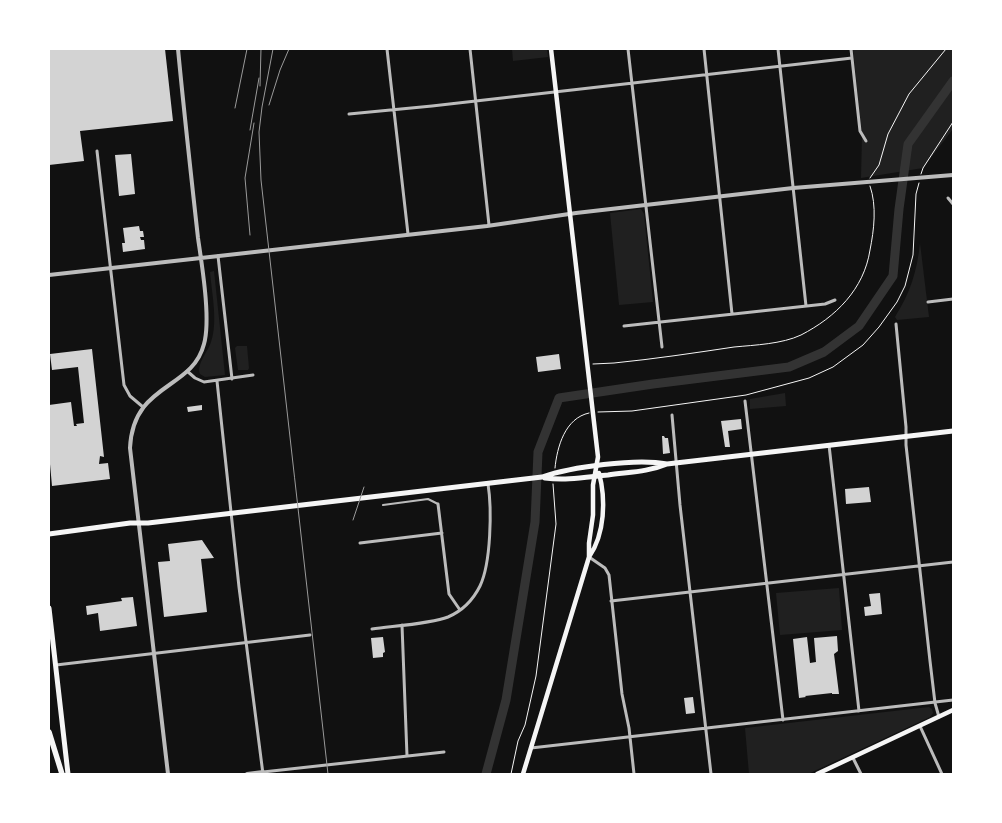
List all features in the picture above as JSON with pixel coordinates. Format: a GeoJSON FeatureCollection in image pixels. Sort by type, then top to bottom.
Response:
{"type":"FeatureCollection","features":[{"type":"Feature","properties":{"kind":"highway"},"geometry":{"type":"LineString","coordinates":[[49,732],[62,774]]}},
{"type":"Feature","properties":{"kind":"main road"},"geometry":{"type":"LineString","coordinates":[[523,774],[589,557],[593,515],[593,485],[597,476],[598,456],[550,49]]}},
{"type":"Feature","properties":{"kind":"main road"},"geometry":{"type":"LineString","coordinates":[[542,477],[561,480],[597,476],[647,470],[676,462],[953,431]]}},
{"type":"Feature","properties":{"kind":"main road"},"geometry":{"type":"LineString","coordinates":[[49,534],[130,523],[174,520],[456,488],[542,477],[562,470],[597,466],[647,462],[666,464]]}},
{"type":"Feature","properties":{"kind":"main road"},"geometry":{"type":"LineString","coordinates":[[589,557],[594,550],[601,523],[602,484],[597,476]]}},
{"type":"Feature","properties":{"kind":"main road"},"geometry":{"type":"LineString","coordinates":[[49,608],[68,774]]}},
{"type":"Feature","properties":{"kind":"main road"},"geometry":{"type":"LineString","coordinates":[[817,774],[953,710]]}},
{"type":"Feature","properties":{"kind":"street"},"geometry":{"type":"LineString","coordinates":[[168,774],[132,470],[131,437],[136,418],[144,407],[156,394],[187,371],[197,360],[204,345],[207,327],[178,49]]}},
{"type":"Feature","properties":{"kind":"street"},"geometry":{"type":"LineString","coordinates":[[387,49],[408,234]]}},
{"type":"Feature","properties":{"kind":"street"},"geometry":{"type":"LineString","coordinates":[[470,49],[489,226]]}},
{"type":"Feature","properties":{"kind":"street"},"geometry":{"type":"LineString","coordinates":[[628,49],[662,347]]}},
{"type":"Feature","properties":{"kind":"street"},"geometry":{"type":"LineString","coordinates":[[704,49],[732,314]]}},
{"type":"Feature","properties":{"kind":"street"},"geometry":{"type":"LineString","coordinates":[[778,49],[806,306]]}},
{"type":"Feature","properties":{"kind":"street"},"geometry":{"type":"LineString","coordinates":[[851,49],[860,131],[866,141]]}},
{"type":"Feature","properties":{"kind":"street"},"geometry":{"type":"LineString","coordinates":[[349,114],[852,58]]}},
{"type":"Feature","properties":{"kind":"street"},"geometry":{"type":"LineString","coordinates":[[97,151],[124,386],[130,396],[144,407]]}},
{"type":"Feature","properties":{"kind":"street"},"geometry":{"type":"LineString","coordinates":[[49,275],[489,226],[570,214],[793,188],[953,175]]}},
{"type":"Feature","properties":{"kind":"street"},"geometry":{"type":"LineString","coordinates":[[948,198],[953,204]]}},
{"type":"Feature","properties":{"kind":"street"},"geometry":{"type":"LineString","coordinates":[[218,256],[232,379]]}},
{"type":"Feature","properties":{"kind":"street"},"geometry":{"type":"LineString","coordinates":[[928,302],[953,299]]}},
{"type":"Feature","properties":{"kind":"street"},"geometry":{"type":"LineString","coordinates":[[624,326],[825,304],[835,300]]}},
{"type":"Feature","properties":{"kind":"street"},"geometry":{"type":"LineString","coordinates":[[896,324],[920,566],[935,703],[939,717]]}},
{"type":"Feature","properties":{"kind":"street"},"geometry":{"type":"LineString","coordinates":[[187,371],[199,380],[217,381],[253,376]]}},
{"type":"Feature","properties":{"kind":"street"},"geometry":{"type":"LineString","coordinates":[[217,381],[239,587],[263,773]]}},
{"type":"Feature","properties":{"kind":"street"},"geometry":{"type":"LineString","coordinates":[[745,401],[783,720]]}},
{"type":"Feature","properties":{"kind":"street"},"geometry":{"type":"LineString","coordinates":[[672,415],[711,774]]}},
{"type":"Feature","properties":{"kind":"street"},"geometry":{"type":"LineString","coordinates":[[829,445],[860,711]]}},
{"type":"Feature","properties":{"kind":"street"},"geometry":{"type":"LineString","coordinates":[[372,628],[439,620],[460,610],[476,593],[483,580],[488,553],[491,513],[488,484]]}},
{"type":"Feature","properties":{"kind":"street"},"geometry":{"type":"LineString","coordinates":[[438,504],[449,594],[460,610]]}},
{"type":"Feature","properties":{"kind":"street"},"geometry":{"type":"LineString","coordinates":[[360,543],[442,533]]}},
{"type":"Feature","properties":{"kind":"street"},"geometry":{"type":"LineString","coordinates":[[589,557],[605,568],[609,575],[622,694],[630,737],[634,774]]}},
{"type":"Feature","properties":{"kind":"street"},"geometry":{"type":"LineString","coordinates":[[611,602],[953,562]]}},
{"type":"Feature","properties":{"kind":"street"},"geometry":{"type":"LineString","coordinates":[[402,625],[407,756]]}},
{"type":"Feature","properties":{"kind":"street"},"geometry":{"type":"LineString","coordinates":[[56,665],[310,635]]}},
{"type":"Feature","properties":{"kind":"street"},"geometry":{"type":"LineString","coordinates":[[531,748],[953,700]]}},
{"type":"Feature","properties":{"kind":"street"},"geometry":{"type":"LineString","coordinates":[[920,726],[942,774]]}},
{"type":"Feature","properties":{"kind":"street"},"geometry":{"type":"LineString","coordinates":[[247,774],[444,752]]}},
{"type":"Feature","properties":{"kind":"street"},"geometry":{"type":"LineString","coordinates":[[853,758],[860,774]]}},
{"type":"Feature","properties":{"kind":"lane"},"geometry":{"type":"LineString","coordinates":[[383,505],[428,499],[438,504]]}},
{"type":"Feature","properties":{"kind":"path"},"geometry":{"type":"LineString","coordinates":[[593,364],[614,364],[768,344],[800,336],[844,305],[859,285],[869,259],[873,233],[874,197],[869,181],[870,177],[876,172],[888,134],[909,94],[946,49]]}},
{"type":"Feature","properties":{"kind":"path"},"geometry":{"type":"LineString","coordinates":[[554,472],[562,439],[571,424],[583,415],[600,412],[632,411],[746,395],[809,378],[833,367],[863,345],[897,302],[905,286],[913,255],[916,194],[921,172],[953,122]]}},
{"type":"Feature","properties":{"kind":"path"},"geometry":{"type":"LineString","coordinates":[[511,774],[518,741],[525,725],[538,666],[556,524],[554,481]]}},
{"type":"Feature","properties":{"kind":"shaded area"},"geometry":{"type":"Polygon","coordinates":[[[512,49],[547,49],[548,57],[513,61],[512,49]]]}},
{"type":"Feature","properties":{"kind":"shaded area"},"geometry":{"type":"Polygon","coordinates":[[[853,49],[953,49],[953,129],[923,168],[861,178],[862,135],[853,49]]]}},
{"type":"Feature","properties":{"kind":"shaded area"},"geometry":{"type":"Polygon","coordinates":[[[641,209],[644,214],[653,302],[619,305],[610,213],[641,209]]]}},
{"type":"Feature","properties":{"kind":"shaded area"},"geometry":{"type":"Polygon","coordinates":[[[920,243],[929,317],[897,320],[895,317],[909,291],[915,273],[920,243]]]}},
{"type":"Feature","properties":{"kind":"shaded area"},"geometry":{"type":"Polygon","coordinates":[[[214,271],[225,375],[205,377],[200,374],[199,370],[213,334],[214,308],[210,272],[214,271]]]}},
{"type":"Feature","properties":{"kind":"shaded area"},"geometry":{"type":"Polygon","coordinates":[[[237,346],[247,346],[248,370],[238,370],[235,348],[237,346]]]}},
{"type":"Feature","properties":{"kind":"shaded area"},"geometry":{"type":"Polygon","coordinates":[[[785,393],[786,406],[750,409],[750,399],[785,393]]]}},
{"type":"Feature","properties":{"kind":"shaded area"},"geometry":{"type":"Polygon","coordinates":[[[839,588],[842,630],[780,635],[776,593],[839,588]]]}},
{"type":"Feature","properties":{"kind":"shaded area"},"geometry":{"type":"Polygon","coordinates":[[[929,707],[933,713],[930,717],[808,774],[749,774],[745,728],[929,707]]]}},
{"type":"Feature","properties":{"kind":"building"},"geometry":{"type":"Polygon","coordinates":[[[49,49],[165,49],[173,121],[80,131],[84,161],[49,165],[49,49]]]}},
{"type":"Feature","properties":{"kind":"building"},"geometry":{"type":"Polygon","coordinates":[[[131,154],[135,194],[119,196],[115,155],[131,154]]]}},
{"type":"Feature","properties":{"kind":"building"},"geometry":{"type":"Polygon","coordinates":[[[139,226],[140,231],[143,231],[144,237],[140,237],[141,240],[144,240],[145,249],[123,252],[122,243],[125,243],[123,228],[139,226]]]}},
{"type":"Feature","properties":{"kind":"building"},"geometry":{"type":"Polygon","coordinates":[[[92,349],[104,457],[100,456],[99,464],[108,463],[110,479],[52,486],[49,453],[49,405],[71,402],[74,426],[84,423],[78,367],[52,370],[50,354],[92,349]]]}},
{"type":"Feature","properties":{"kind":"building"},"geometry":{"type":"Polygon","coordinates":[[[559,354],[561,369],[538,372],[536,357],[559,354]]]}},
{"type":"Feature","properties":{"kind":"building"},"geometry":{"type":"Polygon","coordinates":[[[202,405],[202,410],[188,412],[187,407],[202,405]]]}},
{"type":"Feature","properties":{"kind":"building"},"geometry":{"type":"Polygon","coordinates":[[[741,419],[742,429],[728,431],[730,447],[725,447],[721,421],[741,419]]]}},
{"type":"Feature","properties":{"kind":"building"},"geometry":{"type":"Polygon","coordinates":[[[662,436],[668,438],[670,453],[663,454],[662,436]]]}},
{"type":"Feature","properties":{"kind":"building"},"geometry":{"type":"Polygon","coordinates":[[[869,487],[871,502],[846,504],[845,489],[869,487]]]}},
{"type":"Feature","properties":{"kind":"building"},"geometry":{"type":"Polygon","coordinates":[[[202,540],[214,558],[201,559],[207,612],[164,617],[158,562],[170,561],[168,544],[202,540]]]}},
{"type":"Feature","properties":{"kind":"building"},"geometry":{"type":"Polygon","coordinates":[[[880,593],[882,614],[865,616],[864,607],[871,606],[869,594],[880,593]]]}},
{"type":"Feature","properties":{"kind":"building"},"geometry":{"type":"Polygon","coordinates":[[[133,597],[137,626],[100,631],[98,613],[87,615],[86,606],[122,601],[121,598],[133,597]]]}},
{"type":"Feature","properties":{"kind":"building"},"geometry":{"type":"Polygon","coordinates":[[[837,636],[838,651],[834,654],[839,694],[832,693],[799,698],[793,639],[807,637],[810,663],[816,662],[814,638],[837,636]]]}},
{"type":"Feature","properties":{"kind":"building"},"geometry":{"type":"Polygon","coordinates":[[[383,637],[385,652],[383,657],[373,658],[371,638],[383,637]]]}},
{"type":"Feature","properties":{"kind":"building"},"geometry":{"type":"Polygon","coordinates":[[[693,697],[695,713],[686,714],[684,698],[693,697]]]}},
{"type":"Feature","properties":{"kind":"waterway"},"geometry":{"type":"LineString","coordinates":[[486,774],[506,700],[535,522],[538,452],[559,398],[789,367],[824,352],[859,326],[893,276],[899,209],[908,144],[953,81]]}},
{"type":"Feature","properties":{"kind":"railway"},"geometry":{"type":"LineString","coordinates":[[235,108],[247,49]]}},
{"type":"Feature","properties":{"kind":"railway"},"geometry":{"type":"LineString","coordinates":[[260,86],[261,49]]}},
{"type":"Feature","properties":{"kind":"railway"},"geometry":{"type":"LineString","coordinates":[[273,49],[259,132],[261,180],[328,774]]}},
{"type":"Feature","properties":{"kind":"railway"},"geometry":{"type":"LineString","coordinates":[[269,105],[289,49]]}},
{"type":"Feature","properties":{"kind":"railway"},"geometry":{"type":"LineString","coordinates":[[250,130],[259,78]]}},
{"type":"Feature","properties":{"kind":"railway"},"geometry":{"type":"LineString","coordinates":[[250,235],[245,178],[254,123]]}},
{"type":"Feature","properties":{"kind":"railway"},"geometry":{"type":"LineString","coordinates":[[353,520],[364,487]]}}]}
